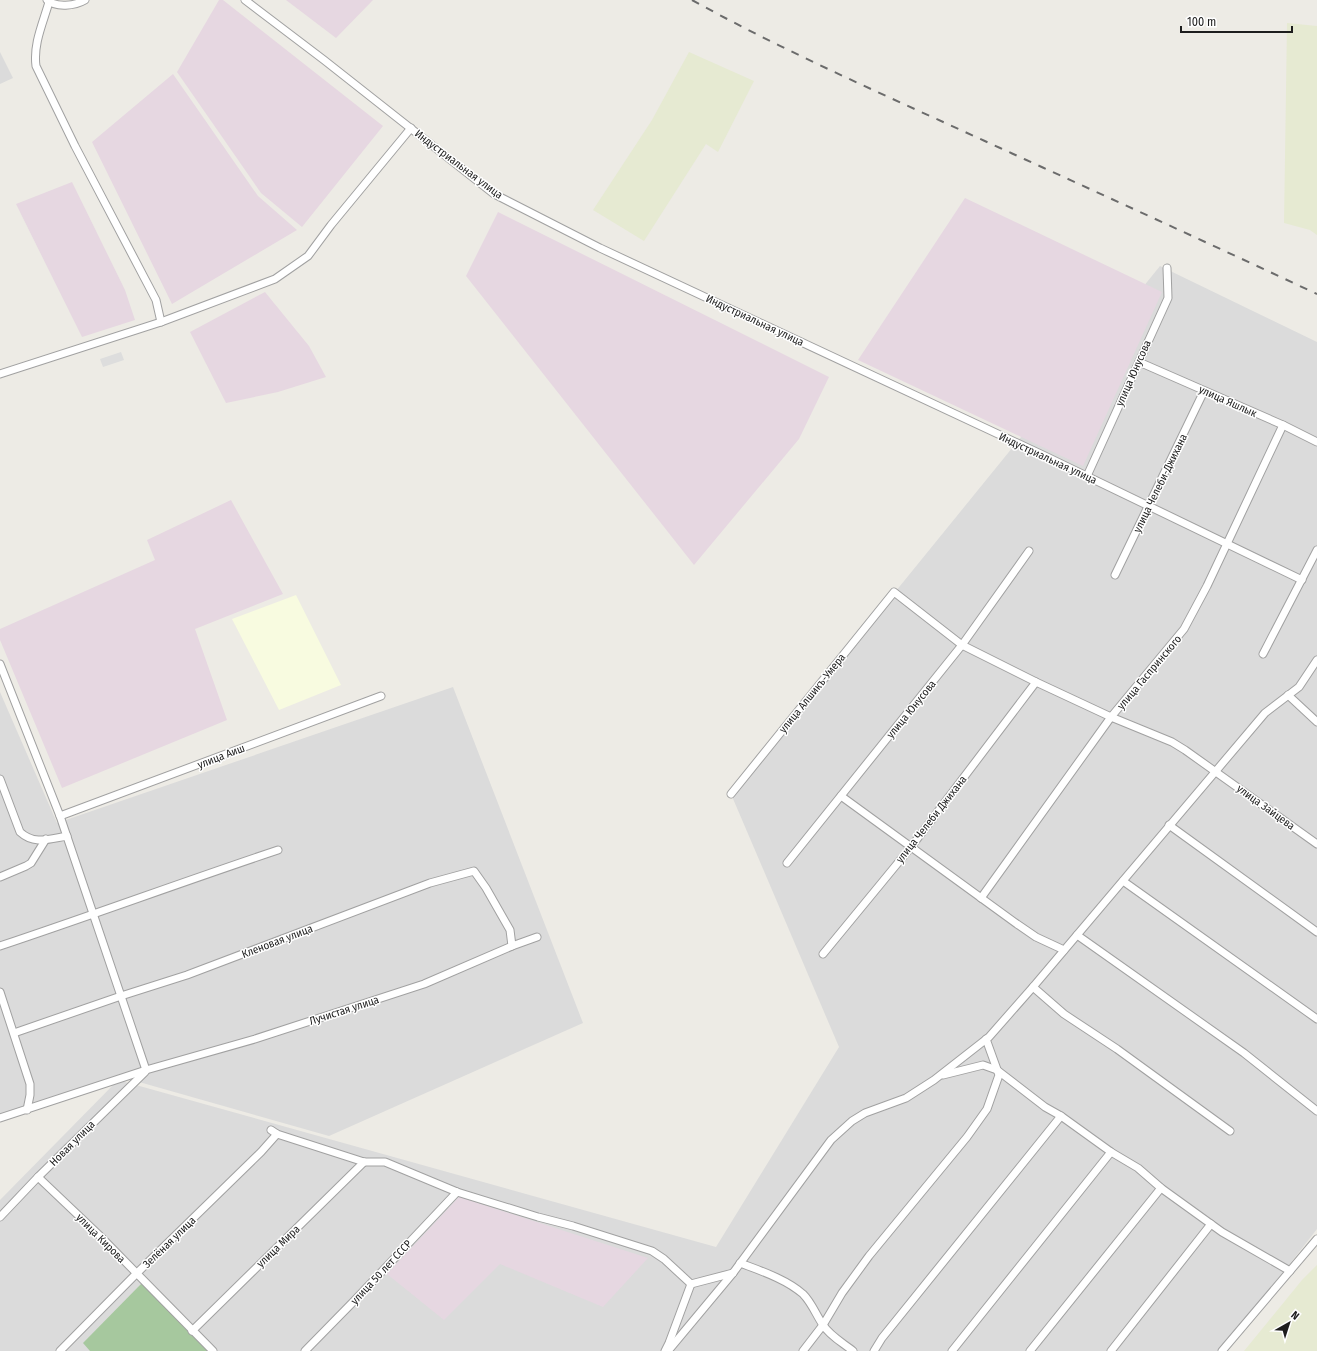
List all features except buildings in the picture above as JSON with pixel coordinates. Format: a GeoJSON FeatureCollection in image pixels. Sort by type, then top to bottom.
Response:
{"type":"FeatureCollection","features":[{"type":"Feature","properties":{"kind":"street"},"geometry":{"type":"LineString","coordinates":[[85,0],[79,4],[64,5],[48,1],[36,45],[34,56],[36,66],[75,146],[156,300],[161,322]]}},
{"type":"Feature","properties":{"kind":"street","name":"Индустриальная улица"},"geometry":{"type":"LineString","coordinates":[[245,0],[324,60],[494,194],[607,251],[1087,476],[1302,580]]}},
{"type":"Feature","properties":{"kind":"street"},"geometry":{"type":"LineString","coordinates":[[0,374],[161,322],[275,279],[308,256],[331,225],[411,128]]}},
{"type":"Feature","properties":{"kind":"street","name":"улица Юнусова"},"geometry":{"type":"LineString","coordinates":[[1087,476],[1168,298],[1167,268]]}},
{"type":"Feature","properties":{"kind":"street","name":"улица Яшлык"},"geometry":{"type":"LineString","coordinates":[[1139,362],[1317,442]]}},
{"type":"Feature","properties":{"kind":"street","name":"улица Челеби-Джихана"},"geometry":{"type":"LineString","coordinates":[[1115,575],[1204,391]]}},
{"type":"Feature","properties":{"kind":"street","name":"улица Гаспринского"},"geometry":{"type":"LineString","coordinates":[[980,898],[1111,717],[1184,629],[1284,426]]}},
{"type":"Feature","properties":{"kind":"street"},"geometry":{"type":"LineString","coordinates":[[1263,654],[1317,550]]}},
{"type":"Feature","properties":{"kind":"street","name":"улица Юнусова"},"geometry":{"type":"LineString","coordinates":[[788,863],[962,645],[1029,551]]}},
{"type":"Feature","properties":{"kind":"street","name":"улица Зайцева"},"geometry":{"type":"LineString","coordinates":[[894,592],[962,645],[1111,717],[1172,742],[1216,771],[1317,844]]}},
{"type":"Feature","properties":{"kind":"street","name":"улица Алшикъ-Умера"},"geometry":{"type":"LineString","coordinates":[[731,794],[894,592]]}},
{"type":"Feature","properties":{"kind":"street"},"geometry":{"type":"LineString","coordinates":[[668,1351],[733,1273],[831,1140],[852,1121],[865,1113],[906,1098],[939,1076],[986,1039],[1033,987],[1265,713],[1299,687],[1317,660]]}},
{"type":"Feature","properties":{"kind":"street"},"geometry":{"type":"LineString","coordinates":[[0,664],[60,816],[146,1070]]}},
{"type":"Feature","properties":{"kind":"street","name":"улица Челеби Джихана"},"geometry":{"type":"LineString","coordinates":[[823,954],[911,847],[1036,682]]}},
{"type":"Feature","properties":{"kind":"street"},"geometry":{"type":"LineString","coordinates":[[1288,695],[1317,722]]}},
{"type":"Feature","properties":{"kind":"street","name":"улица Аиш"},"geometry":{"type":"LineString","coordinates":[[60,816],[381,696]]}},
{"type":"Feature","properties":{"kind":"street"},"geometry":{"type":"LineString","coordinates":[[0,779],[20,832],[27,838],[35,840],[67,836]]}},
{"type":"Feature","properties":{"kind":"street"},"geometry":{"type":"LineString","coordinates":[[841,796],[980,898],[1036,937],[1064,950]]}},
{"type":"Feature","properties":{"kind":"street"},"geometry":{"type":"LineString","coordinates":[[1169,825],[1317,932]]}},
{"type":"Feature","properties":{"kind":"street"},"geometry":{"type":"LineString","coordinates":[[0,876],[31,863],[46,839]]}},
{"type":"Feature","properties":{"kind":"street"},"geometry":{"type":"LineString","coordinates":[[0,946],[278,850]]}},
{"type":"Feature","properties":{"kind":"street","name":"Кленовая улица"},"geometry":{"type":"LineString","coordinates":[[14,1032],[187,975],[430,883],[474,871],[486,888],[510,930],[512,946]]}},
{"type":"Feature","properties":{"kind":"street"},"geometry":{"type":"LineString","coordinates":[[1123,881],[1317,1019]]}},
{"type":"Feature","properties":{"kind":"street"},"geometry":{"type":"LineString","coordinates":[[1077,935],[1244,1053],[1317,1111]]}},
{"type":"Feature","properties":{"kind":"street","name":"Лучистая улица"},"geometry":{"type":"LineString","coordinates":[[0,1118],[146,1070],[255,1039],[424,984],[512,946],[537,937]]}},
{"type":"Feature","properties":{"kind":"street"},"geometry":{"type":"LineString","coordinates":[[1033,987],[1064,1014],[1117,1049],[1230,1131]]}},
{"type":"Feature","properties":{"kind":"street"},"geometry":{"type":"LineString","coordinates":[[0,992],[30,1084],[30,1095],[27,1110]]}},
{"type":"Feature","properties":{"kind":"street"},"geometry":{"type":"LineString","coordinates":[[803,1351],[823,1326],[842,1293],[869,1256],[967,1137],[987,1109],[999,1075],[986,1039]]}},
{"type":"Feature","properties":{"kind":"street"},"geometry":{"type":"LineString","coordinates":[[939,1076],[983,1065],[997,1070],[1045,1107],[1061,1116],[1111,1152],[1138,1168],[1161,1188],[1222,1232],[1290,1271]]}},
{"type":"Feature","properties":{"kind":"street","name":"Новая улица"},"geometry":{"type":"LineString","coordinates":[[0,1217],[38,1177],[146,1070]]}},
{"type":"Feature","properties":{"kind":"street"},"geometry":{"type":"LineString","coordinates":[[874,1351],[882,1338],[1061,1116]]}},
{"type":"Feature","properties":{"kind":"street","name":"Зелёная улица"},"geometry":{"type":"LineString","coordinates":[[60,1351],[136,1274],[261,1152],[274,1132],[364,1162]]}},
{"type":"Feature","properties":{"kind":"street"},"geometry":{"type":"LineString","coordinates":[[952,1351],[1111,1152]]}},
{"type":"Feature","properties":{"kind":"street"},"geometry":{"type":"LineString","coordinates":[[364,1162],[385,1162],[457,1192],[652,1251],[664,1258],[691,1284]]}},
{"type":"Feature","properties":{"kind":"street","name":"улица Мира"},"geometry":{"type":"LineString","coordinates":[[192,1331],[364,1162]]}},
{"type":"Feature","properties":{"kind":"street","name":"улица Кирова"},"geometry":{"type":"LineString","coordinates":[[38,1177],[99,1235],[192,1331],[214,1351]]}},
{"type":"Feature","properties":{"kind":"street"},"geometry":{"type":"LineString","coordinates":[[1030,1351],[1161,1188]]}},
{"type":"Feature","properties":{"kind":"street","name":"улица 50 лет СССР"},"geometry":{"type":"LineString","coordinates":[[305,1351],[457,1192]]}},
{"type":"Feature","properties":{"kind":"street"},"geometry":{"type":"LineString","coordinates":[[1111,1351],[1211,1224]]}},
{"type":"Feature","properties":{"kind":"street"},"geometry":{"type":"LineString","coordinates":[[1222,1351],[1317,1239]]}},
{"type":"Feature","properties":{"kind":"street"},"geometry":{"type":"LineString","coordinates":[[740,1263],[766,1273],[798,1291],[809,1301],[823,1326],[853,1351]]}},
{"type":"Feature","properties":{"kind":"street"},"geometry":{"type":"LineString","coordinates":[[691,1284],[733,1273]]}},
{"type":"Feature","properties":{"kind":"street"},"geometry":{"type":"LineString","coordinates":[[664,1351],[669,1343],[691,1284]]}},
{"type":"Feature","properties":{"kind":"shaded area"},"geometry":{"type":"Polygon","coordinates":[[[219,0],[223,0],[383,126],[302,227],[261,193],[177,72],[219,0]]]}},
{"type":"Feature","properties":{"kind":"shaded area"},"geometry":{"type":"Polygon","coordinates":[[[286,0],[373,0],[336,38],[286,0]]]}},
{"type":"Feature","properties":{"kind":"shaded area"},"geometry":{"type":"Polygon","coordinates":[[[1287,23],[1317,26],[1317,235],[1310,230],[1284,223],[1287,23]]]}},
{"type":"Feature","properties":{"kind":"shaded area"},"geometry":{"type":"Polygon","coordinates":[[[0,52],[13,78],[0,84],[0,52]]]}},
{"type":"Feature","properties":{"kind":"shaded area"},"geometry":{"type":"Polygon","coordinates":[[[689,52],[754,81],[718,152],[706,144],[644,241],[593,210],[652,120],[689,52]]]}},
{"type":"Feature","properties":{"kind":"shaded area"},"geometry":{"type":"Polygon","coordinates":[[[173,74],[258,196],[297,230],[172,304],[92,142],[173,74]]]}},
{"type":"Feature","properties":{"kind":"shaded area"},"geometry":{"type":"Polygon","coordinates":[[[72,182],[125,290],[135,320],[82,337],[16,204],[72,182]]]}},
{"type":"Feature","properties":{"kind":"shaded area"},"geometry":{"type":"Polygon","coordinates":[[[965,198],[1162,292],[1083,466],[858,360],[965,198]]]}},
{"type":"Feature","properties":{"kind":"shaded area"},"geometry":{"type":"Polygon","coordinates":[[[498,212],[829,377],[799,439],[694,565],[466,276],[498,212]]]}},
{"type":"Feature","properties":{"kind":"shaded area"},"geometry":{"type":"Polygon","coordinates":[[[1160,266],[1317,342],[1317,1229],[1222,1351],[0,1351],[0,1200],[118,1080],[716,1247],[839,1047],[731,794],[1160,266]]]}},
{"type":"Feature","properties":{"kind":"shaded area"},"geometry":{"type":"Polygon","coordinates":[[[265,292],[309,346],[326,377],[278,392],[226,403],[190,332],[265,292]]]}},
{"type":"Feature","properties":{"kind":"shaded area"},"geometry":{"type":"Polygon","coordinates":[[[121,352],[124,360],[103,367],[100,359],[121,352]]]}},
{"type":"Feature","properties":{"kind":"shaded area"},"geometry":{"type":"Polygon","coordinates":[[[231,500],[283,594],[195,629],[227,720],[62,788],[0,640],[0,629],[155,560],[147,540],[231,500]]]}},
{"type":"Feature","properties":{"kind":"shaded area"},"geometry":{"type":"Polygon","coordinates":[[[296,595],[341,685],[279,710],[232,619],[296,595]]]}},
{"type":"Feature","properties":{"kind":"shaded area"},"geometry":{"type":"Polygon","coordinates":[[[453,687],[583,1023],[329,1136],[118,1076],[0,1119],[0,692],[57,823],[453,687]]]}},
{"type":"Feature","properties":{"kind":"shaded area"},"geometry":{"type":"Polygon","coordinates":[[[459,1197],[648,1258],[603,1307],[500,1264],[444,1320],[387,1274],[459,1197]]]}},
{"type":"Feature","properties":{"kind":"shaded area"},"geometry":{"type":"Polygon","coordinates":[[[1317,1265],[1317,1351],[1244,1351],[1302,1280],[1317,1265]]]}},
{"type":"Feature","properties":{"kind":"green space"},"geometry":{"type":"Polygon","coordinates":[[[142,1283],[211,1351],[90,1351],[83,1343],[142,1283]]]}},
{"type":"Feature","properties":{"kind":"railway"},"geometry":{"type":"LineString","coordinates":[[692,0],[762,37],[832,71],[1317,294]]}}]}
